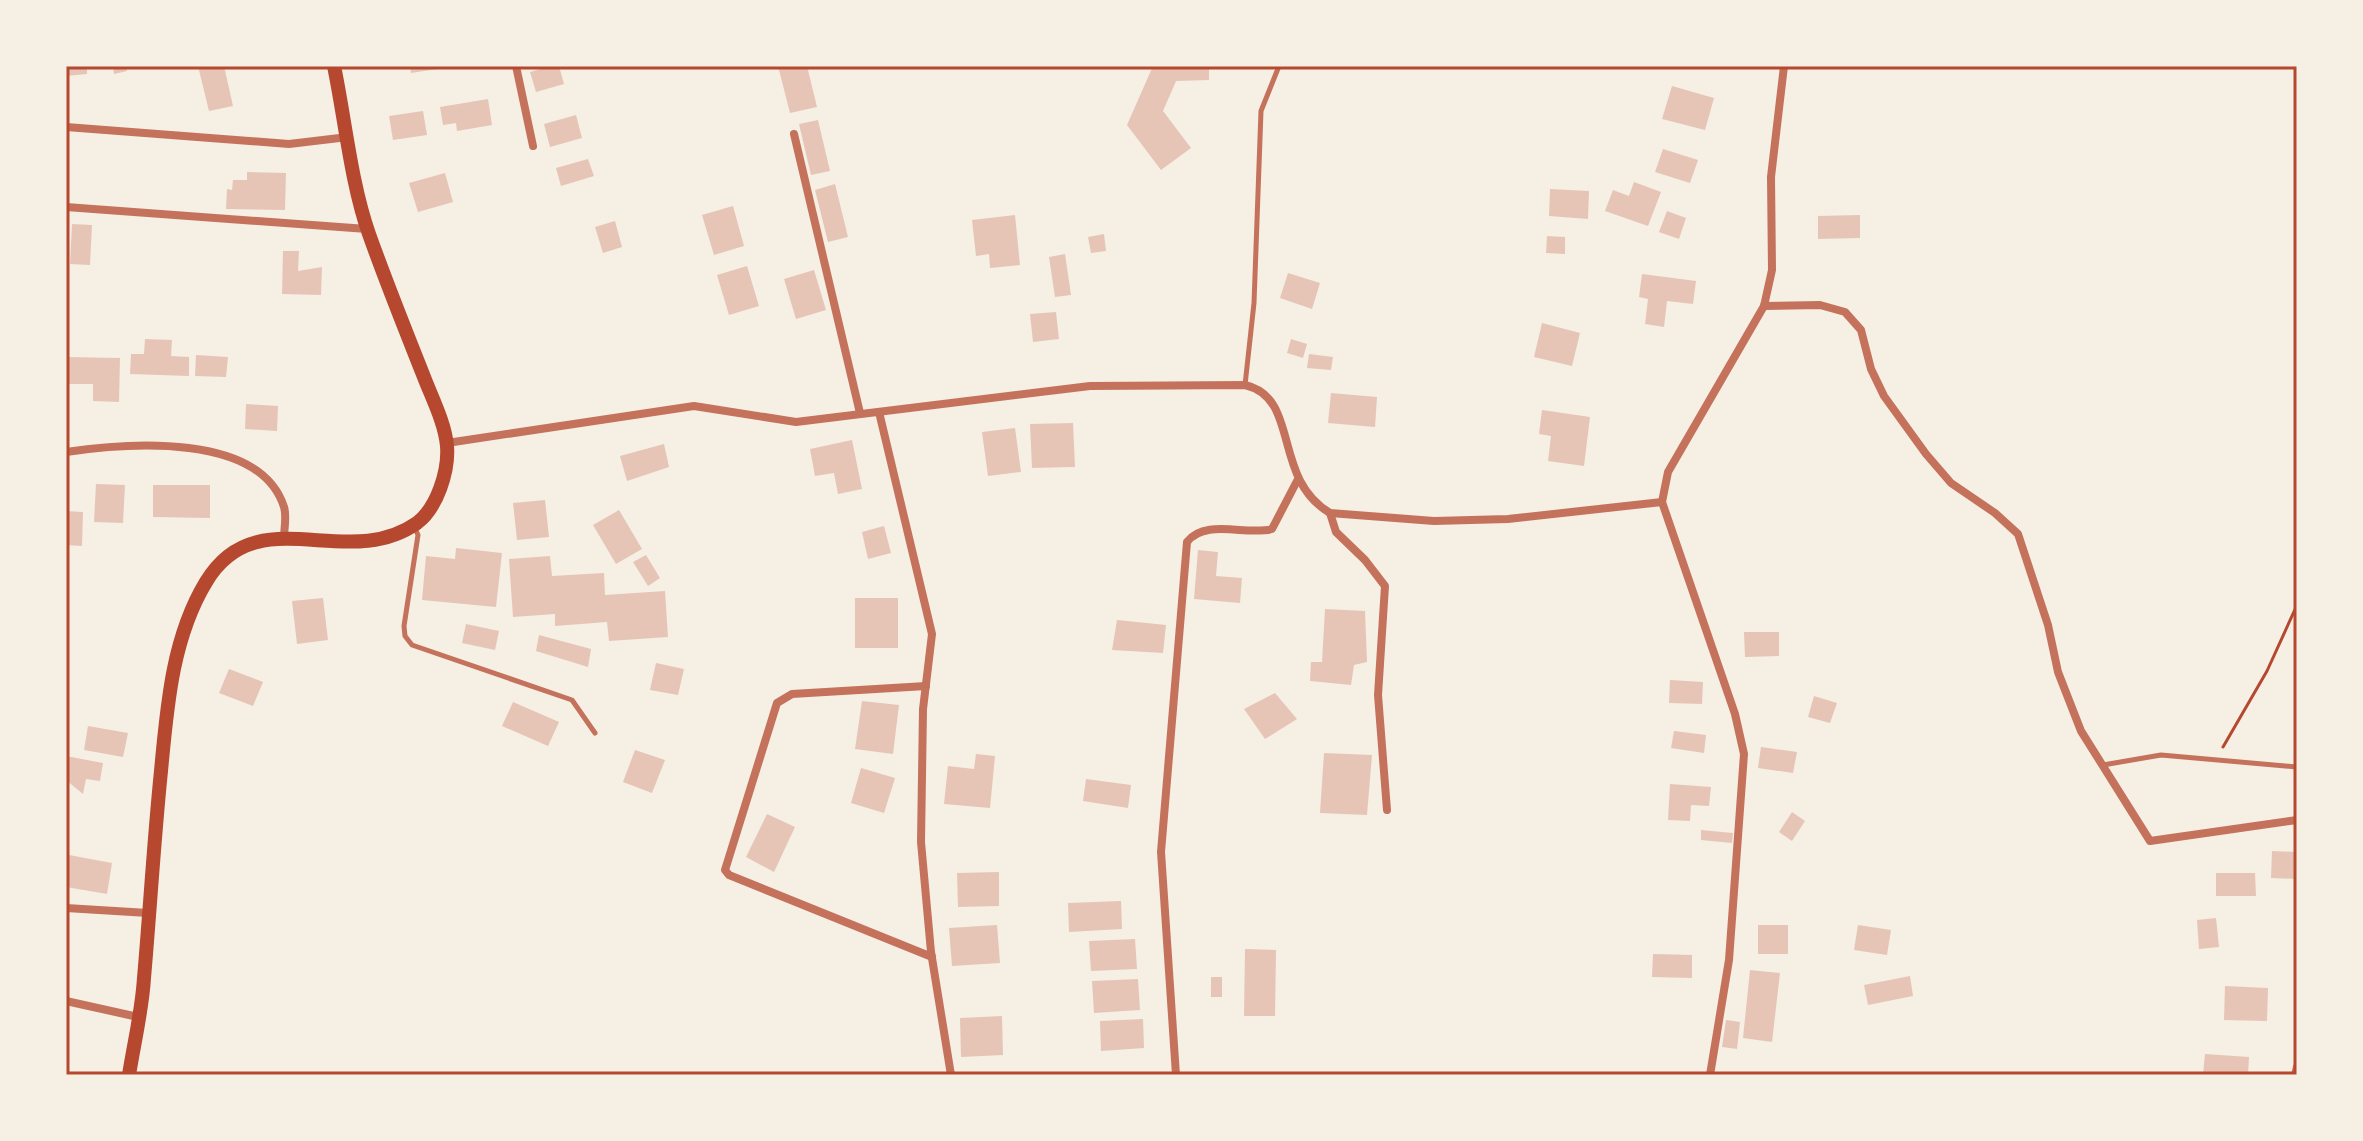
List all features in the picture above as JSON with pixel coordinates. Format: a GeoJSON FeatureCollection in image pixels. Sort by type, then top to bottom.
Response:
{"type":"FeatureCollection","features":[{"type":"Feature","properties":{"kind":"main road"},"geometry":{"type":"LineString","coordinates":[[129,1075],[138,1017],[167,711],[185,622],[207,580],[228,555],[246,545],[284,538],[381,541],[414,525],[435,502],[447,458],[447,443],[367,229],[334,66]]}},
{"type":"Feature","properties":{"kind":"street"},"geometry":{"type":"LineString","coordinates":[[516,66],[533,146]]}},
{"type":"Feature","properties":{"kind":"street"},"geometry":{"type":"LineString","coordinates":[[1710,1075],[1729,960],[1744,754],[1735,714],[1662,502],[1668,472],[1764,306],[1772,270],[1771,177],[1784,66]]}},
{"type":"Feature","properties":{"kind":"street"},"geometry":{"type":"LineString","coordinates":[[66,127],[276,143],[348,137]]}},
{"type":"Feature","properties":{"kind":"street"},"geometry":{"type":"LineString","coordinates":[[794,134],[860,413]]}},
{"type":"Feature","properties":{"kind":"street"},"geometry":{"type":"LineString","coordinates":[[66,207],[367,229]]}},
{"type":"Feature","properties":{"kind":"street"},"geometry":{"type":"LineString","coordinates":[[1764,306],[1820,305],[1845,312],[1861,330],[1871,369],[1884,396],[1926,454],[1951,483],[1995,513],[2018,534],[2044,612],[2058,672],[2081,731],[2150,841],[2297,820]]}},
{"type":"Feature","properties":{"kind":"street"},"geometry":{"type":"LineString","coordinates":[[447,443],[694,406],[796,422],[1090,386],[1245,385],[1259,388],[1275,404],[1297,481],[1315,505],[1330,513],[1434,521],[1508,519],[1662,502]]}},
{"type":"Feature","properties":{"kind":"street"},"geometry":{"type":"LineString","coordinates":[[879,412],[932,634],[926,686],[921,842],[932,957],[951,1075]]}},
{"type":"Feature","properties":{"kind":"street"},"geometry":{"type":"LineString","coordinates":[[66,452],[141,446],[200,450],[244,460],[271,483],[285,509],[284,538]]}},
{"type":"Feature","properties":{"kind":"street"},"geometry":{"type":"LineString","coordinates":[[1176,1075],[1161,852],[1187,542],[1203,530],[1261,532],[1272,529],[1297,481]]}},
{"type":"Feature","properties":{"kind":"street"},"geometry":{"type":"LineString","coordinates":[[1330,513],[1336,532],[1365,560],[1385,586],[1378,695],[1387,810]]}},
{"type":"Feature","properties":{"kind":"street"},"geometry":{"type":"LineString","coordinates":[[926,686],[792,694],[777,703],[725,870],[729,875],[932,957]]}},
{"type":"Feature","properties":{"kind":"street"},"geometry":{"type":"LineString","coordinates":[[66,908],[148,913]]}},
{"type":"Feature","properties":{"kind":"street"},"geometry":{"type":"LineString","coordinates":[[66,1001],[138,1017]]}},
{"type":"Feature","properties":{"kind":"street"},"geometry":{"type":"LineString","coordinates":[[2295,1075],[2297,1067]]}},
{"type":"Feature","properties":{"kind":"lane"},"geometry":{"type":"LineString","coordinates":[[1245,385],[1254,303],[1261,111],[1279,66]]}},
{"type":"Feature","properties":{"kind":"lane"},"geometry":{"type":"LineString","coordinates":[[414,525],[418,535],[404,626],[405,636],[412,645],[572,700],[595,733]]}},
{"type":"Feature","properties":{"kind":"lane"},"geometry":{"type":"LineString","coordinates":[[2100,765],[2161,755],[2297,767]]}},
{"type":"Feature","properties":{"kind":"path"},"geometry":{"type":"LineString","coordinates":[[2215,761],[2267,671],[2297,605]]}},
{"type":"Feature","properties":{"kind":"building"},"geometry":{"type":"Polygon","coordinates":[[[66,66],[87,66],[87,74],[66,76],[66,66]]]}},
{"type":"Feature","properties":{"kind":"building"},"geometry":{"type":"Polygon","coordinates":[[[113,66],[126,66],[127,71],[114,74],[113,66]]]}},
{"type":"Feature","properties":{"kind":"building"},"geometry":{"type":"Polygon","coordinates":[[[198,66],[224,66],[233,106],[209,111],[198,66]]]}},
{"type":"Feature","properties":{"kind":"building"},"geometry":{"type":"Polygon","coordinates":[[[410,66],[444,66],[444,68],[411,73],[410,66]]]}},
{"type":"Feature","properties":{"kind":"building"},"geometry":{"type":"Polygon","coordinates":[[[559,66],[564,84],[536,92],[530,72],[559,66]]]}},
{"type":"Feature","properties":{"kind":"building"},"geometry":{"type":"Polygon","coordinates":[[[778,66],[807,66],[817,107],[790,113],[778,66]]]}},
{"type":"Feature","properties":{"kind":"building"},"geometry":{"type":"Polygon","coordinates":[[[1153,66],[1209,66],[1209,80],[1176,81],[1163,111],[1191,148],[1161,170],[1127,125],[1153,66]]]}},
{"type":"Feature","properties":{"kind":"building"},"geometry":{"type":"Polygon","coordinates":[[[1672,86],[1714,98],[1705,130],[1662,119],[1672,86]]]}},
{"type":"Feature","properties":{"kind":"building"},"geometry":{"type":"Polygon","coordinates":[[[488,99],[492,125],[457,131],[456,123],[443,125],[440,107],[488,99]]]}},
{"type":"Feature","properties":{"kind":"building"},"geometry":{"type":"Polygon","coordinates":[[[423,111],[427,135],[393,140],[389,116],[423,111]]]}},
{"type":"Feature","properties":{"kind":"building"},"geometry":{"type":"Polygon","coordinates":[[[576,115],[582,138],[550,147],[544,124],[576,115]]]}},
{"type":"Feature","properties":{"kind":"building"},"geometry":{"type":"Polygon","coordinates":[[[818,120],[830,171],[811,175],[799,124],[818,120]]]}},
{"type":"Feature","properties":{"kind":"building"},"geometry":{"type":"Polygon","coordinates":[[[1663,149],[1698,160],[1690,183],[1655,172],[1663,149]]]}},
{"type":"Feature","properties":{"kind":"building"},"geometry":{"type":"Polygon","coordinates":[[[588,159],[594,176],[561,186],[556,168],[588,159]]]}},
{"type":"Feature","properties":{"kind":"building"},"geometry":{"type":"Polygon","coordinates":[[[247,172],[286,173],[285,210],[226,209],[227,189],[232,190],[233,180],[247,180],[247,172]]]}},
{"type":"Feature","properties":{"kind":"building"},"geometry":{"type":"Polygon","coordinates":[[[445,173],[453,202],[418,212],[409,183],[445,173]]]}},
{"type":"Feature","properties":{"kind":"building"},"geometry":{"type":"Polygon","coordinates":[[[1634,182],[1661,192],[1648,226],[1605,211],[1613,190],[1629,196],[1634,182]]]}},
{"type":"Feature","properties":{"kind":"building"},"geometry":{"type":"Polygon","coordinates":[[[835,184],[848,237],[828,242],[815,190],[835,184]]]}},
{"type":"Feature","properties":{"kind":"building"},"geometry":{"type":"Polygon","coordinates":[[[1550,189],[1589,191],[1588,219],[1549,216],[1550,189]]]}},
{"type":"Feature","properties":{"kind":"building"},"geometry":{"type":"Polygon","coordinates":[[[733,206],[744,246],[714,255],[702,215],[733,206]]]}},
{"type":"Feature","properties":{"kind":"building"},"geometry":{"type":"Polygon","coordinates":[[[1667,211],[1686,218],[1679,239],[1659,232],[1667,211]]]}},
{"type":"Feature","properties":{"kind":"building"},"geometry":{"type":"Polygon","coordinates":[[[1015,215],[1020,265],[990,268],[989,254],[976,256],[972,220],[1015,215]]]}},
{"type":"Feature","properties":{"kind":"building"},"geometry":{"type":"Polygon","coordinates":[[[1860,215],[1860,238],[1818,239],[1818,216],[1860,215]]]}},
{"type":"Feature","properties":{"kind":"building"},"geometry":{"type":"Polygon","coordinates":[[[615,221],[622,247],[603,253],[595,227],[615,221]]]}},
{"type":"Feature","properties":{"kind":"building"},"geometry":{"type":"Polygon","coordinates":[[[72,224],[92,225],[90,265],[70,264],[72,224]]]}},
{"type":"Feature","properties":{"kind":"building"},"geometry":{"type":"Polygon","coordinates":[[[1104,234],[1106,251],[1091,253],[1088,237],[1104,234]]]}},
{"type":"Feature","properties":{"kind":"building"},"geometry":{"type":"Polygon","coordinates":[[[1547,236],[1565,237],[1565,254],[1546,253],[1547,236]]]}},
{"type":"Feature","properties":{"kind":"building"},"geometry":{"type":"Polygon","coordinates":[[[283,251],[299,251],[298,271],[322,267],[321,295],[282,294],[283,251]]]}},
{"type":"Feature","properties":{"kind":"building"},"geometry":{"type":"Polygon","coordinates":[[[1065,254],[1071,295],[1055,297],[1049,257],[1065,254]]]}},
{"type":"Feature","properties":{"kind":"building"},"geometry":{"type":"Polygon","coordinates":[[[747,266],[759,306],[729,315],[717,275],[747,266]]]}},
{"type":"Feature","properties":{"kind":"building"},"geometry":{"type":"Polygon","coordinates":[[[814,270],[826,310],[796,319],[784,279],[814,270]]]}},
{"type":"Feature","properties":{"kind":"building"},"geometry":{"type":"Polygon","coordinates":[[[1288,273],[1320,283],[1312,309],[1280,298],[1288,273]]]}},
{"type":"Feature","properties":{"kind":"building"},"geometry":{"type":"Polygon","coordinates":[[[1642,274],[1696,281],[1693,304],[1667,301],[1664,327],[1645,324],[1648,299],[1639,297],[1642,274]]]}},
{"type":"Feature","properties":{"kind":"building"},"geometry":{"type":"Polygon","coordinates":[[[1056,312],[1059,339],[1033,342],[1030,314],[1056,312]]]}},
{"type":"Feature","properties":{"kind":"building"},"geometry":{"type":"Polygon","coordinates":[[[1542,323],[1580,333],[1572,366],[1534,357],[1542,323]]]}},
{"type":"Feature","properties":{"kind":"building"},"geometry":{"type":"Polygon","coordinates":[[[145,339],[172,340],[171,356],[189,357],[189,376],[130,374],[131,354],[144,354],[145,339]]]}},
{"type":"Feature","properties":{"kind":"building"},"geometry":{"type":"Polygon","coordinates":[[[1291,339],[1307,344],[1303,358],[1287,353],[1291,339]]]}},
{"type":"Feature","properties":{"kind":"building"},"geometry":{"type":"Polygon","coordinates":[[[1309,354],[1333,357],[1331,370],[1307,368],[1309,354]]]}},
{"type":"Feature","properties":{"kind":"building"},"geometry":{"type":"Polygon","coordinates":[[[196,355],[228,357],[226,377],[195,376],[196,355]]]}},
{"type":"Feature","properties":{"kind":"building"},"geometry":{"type":"Polygon","coordinates":[[[66,357],[120,358],[119,402],[93,401],[93,384],[66,384],[66,357]]]}},
{"type":"Feature","properties":{"kind":"building"},"geometry":{"type":"Polygon","coordinates":[[[1331,393],[1377,397],[1375,427],[1328,423],[1331,393]]]}},
{"type":"Feature","properties":{"kind":"building"},"geometry":{"type":"Polygon","coordinates":[[[246,404],[278,406],[277,431],[245,429],[246,404]]]}},
{"type":"Feature","properties":{"kind":"building"},"geometry":{"type":"Polygon","coordinates":[[[1542,410],[1590,417],[1584,466],[1548,461],[1551,436],[1539,434],[1542,410]]]}},
{"type":"Feature","properties":{"kind":"building"},"geometry":{"type":"Polygon","coordinates":[[[1073,423],[1075,467],[1032,468],[1030,424],[1073,423]]]}},
{"type":"Feature","properties":{"kind":"building"},"geometry":{"type":"Polygon","coordinates":[[[1015,428],[1021,472],[988,476],[982,432],[1015,428]]]}},
{"type":"Feature","properties":{"kind":"building"},"geometry":{"type":"Polygon","coordinates":[[[852,440],[862,489],[838,494],[834,473],[815,476],[810,449],[852,440]]]}},
{"type":"Feature","properties":{"kind":"building"},"geometry":{"type":"Polygon","coordinates":[[[664,444],[669,467],[627,481],[620,456],[664,444]]]}},
{"type":"Feature","properties":{"kind":"building"},"geometry":{"type":"Polygon","coordinates":[[[96,484],[125,485],[123,523],[94,522],[96,484]]]}},
{"type":"Feature","properties":{"kind":"building"},"geometry":{"type":"Polygon","coordinates":[[[153,485],[210,485],[210,518],[153,517],[153,485]]]}},
{"type":"Feature","properties":{"kind":"building"},"geometry":{"type":"Polygon","coordinates":[[[545,500],[549,537],[517,540],[513,503],[545,500]]]}},
{"type":"Feature","properties":{"kind":"building"},"geometry":{"type":"Polygon","coordinates":[[[619,510],[642,549],[616,564],[593,525],[619,510]]]}},
{"type":"Feature","properties":{"kind":"building"},"geometry":{"type":"Polygon","coordinates":[[[66,511],[83,512],[82,546],[66,545],[66,511]]]}},
{"type":"Feature","properties":{"kind":"building"},"geometry":{"type":"Polygon","coordinates":[[[884,526],[891,553],[868,559],[862,532],[884,526]]]}},
{"type":"Feature","properties":{"kind":"building"},"geometry":{"type":"Polygon","coordinates":[[[456,548],[502,553],[496,607],[422,600],[426,556],[455,559],[456,548]]]}},
{"type":"Feature","properties":{"kind":"building"},"geometry":{"type":"Polygon","coordinates":[[[1198,550],[1218,552],[1216,576],[1242,578],[1240,603],[1194,599],[1198,550]]]}},
{"type":"Feature","properties":{"kind":"building"},"geometry":{"type":"Polygon","coordinates":[[[646,555],[660,578],[648,586],[633,562],[646,555]]]}},
{"type":"Feature","properties":{"kind":"building"},"geometry":{"type":"Polygon","coordinates":[[[550,556],[552,576],[604,573],[605,595],[665,591],[668,637],[609,641],[607,622],[555,626],[555,614],[513,617],[509,559],[550,556]]]}},
{"type":"Feature","properties":{"kind":"building"},"geometry":{"type":"Polygon","coordinates":[[[323,598],[328,640],[297,644],[292,601],[323,598]]]}},
{"type":"Feature","properties":{"kind":"building"},"geometry":{"type":"Polygon","coordinates":[[[855,598],[898,598],[898,648],[855,648],[855,598]]]}},
{"type":"Feature","properties":{"kind":"building"},"geometry":{"type":"Polygon","coordinates":[[[1325,609],[1365,611],[1367,662],[1354,665],[1351,685],[1310,681],[1311,662],[1322,662],[1325,609]]]}},
{"type":"Feature","properties":{"kind":"building"},"geometry":{"type":"Polygon","coordinates":[[[1117,620],[1166,625],[1163,653],[1112,650],[1117,620]]]}},
{"type":"Feature","properties":{"kind":"building"},"geometry":{"type":"Polygon","coordinates":[[[466,624],[499,631],[495,650],[462,643],[466,624]]]}},
{"type":"Feature","properties":{"kind":"building"},"geometry":{"type":"Polygon","coordinates":[[[1744,632],[1779,632],[1779,656],[1745,657],[1744,632]]]}},
{"type":"Feature","properties":{"kind":"building"},"geometry":{"type":"Polygon","coordinates":[[[539,635],[591,649],[588,667],[536,651],[539,635]]]}},
{"type":"Feature","properties":{"kind":"building"},"geometry":{"type":"Polygon","coordinates":[[[656,663],[684,669],[678,695],[650,690],[656,663]]]}},
{"type":"Feature","properties":{"kind":"building"},"geometry":{"type":"Polygon","coordinates":[[[229,669],[263,682],[253,706],[219,693],[229,669]]]}},
{"type":"Feature","properties":{"kind":"building"},"geometry":{"type":"Polygon","coordinates":[[[1670,680],[1703,682],[1702,704],[1669,703],[1670,680]]]}},
{"type":"Feature","properties":{"kind":"building"},"geometry":{"type":"Polygon","coordinates":[[[1275,693],[1297,719],[1265,739],[1244,709],[1275,693]]]}},
{"type":"Feature","properties":{"kind":"building"},"geometry":{"type":"Polygon","coordinates":[[[1814,696],[1837,703],[1830,723],[1808,717],[1814,696]]]}},
{"type":"Feature","properties":{"kind":"building"},"geometry":{"type":"Polygon","coordinates":[[[862,701],[899,705],[893,754],[855,749],[862,701]]]}},
{"type":"Feature","properties":{"kind":"building"},"geometry":{"type":"Polygon","coordinates":[[[513,702],[559,722],[548,746],[502,726],[513,702]]]}},
{"type":"Feature","properties":{"kind":"building"},"geometry":{"type":"Polygon","coordinates":[[[88,726],[128,733],[123,757],[84,750],[88,726]]]}},
{"type":"Feature","properties":{"kind":"building"},"geometry":{"type":"Polygon","coordinates":[[[1674,731],[1706,735],[1704,753],[1671,748],[1674,731]]]}},
{"type":"Feature","properties":{"kind":"building"},"geometry":{"type":"Polygon","coordinates":[[[1761,747],[1797,752],[1793,773],[1758,768],[1761,747]]]}},
{"type":"Feature","properties":{"kind":"building"},"geometry":{"type":"Polygon","coordinates":[[[635,750],[665,760],[652,793],[623,782],[635,750]]]}},
{"type":"Feature","properties":{"kind":"building"},"geometry":{"type":"Polygon","coordinates":[[[1324,753],[1372,755],[1367,815],[1320,813],[1324,753]]]}},
{"type":"Feature","properties":{"kind":"building"},"geometry":{"type":"Polygon","coordinates":[[[976,754],[995,756],[990,808],[944,804],[948,766],[974,769],[976,754]]]}},
{"type":"Feature","properties":{"kind":"building"},"geometry":{"type":"Polygon","coordinates":[[[66,756],[103,763],[100,781],[86,779],[83,794],[66,780],[66,756]]]}},
{"type":"Feature","properties":{"kind":"building"},"geometry":{"type":"Polygon","coordinates":[[[861,768],[895,778],[884,813],[851,803],[861,768]]]}},
{"type":"Feature","properties":{"kind":"building"},"geometry":{"type":"Polygon","coordinates":[[[1086,779],[1131,785],[1128,808],[1083,801],[1086,779]]]}},
{"type":"Feature","properties":{"kind":"building"},"geometry":{"type":"Polygon","coordinates":[[[1670,784],[1711,787],[1709,806],[1691,805],[1690,821],[1668,820],[1670,784]]]}},
{"type":"Feature","properties":{"kind":"building"},"geometry":{"type":"Polygon","coordinates":[[[1792,812],[1805,821],[1792,841],[1779,832],[1792,812]]]}},
{"type":"Feature","properties":{"kind":"building"},"geometry":{"type":"Polygon","coordinates":[[[767,814],[795,827],[774,872],[746,857],[767,814]]]}},
{"type":"Feature","properties":{"kind":"building"},"geometry":{"type":"Polygon","coordinates":[[[1701,830],[1733,833],[1732,843],[1701,840],[1701,830]]]}},
{"type":"Feature","properties":{"kind":"building"},"geometry":{"type":"Polygon","coordinates":[[[2272,851],[2297,852],[2297,879],[2271,878],[2272,851]]]}},
{"type":"Feature","properties":{"kind":"building"},"geometry":{"type":"Polygon","coordinates":[[[69,855],[112,863],[107,894],[66,887],[69,855]]]}},
{"type":"Feature","properties":{"kind":"building"},"geometry":{"type":"Polygon","coordinates":[[[999,872],[999,906],[958,907],[957,873],[999,872]]]}},
{"type":"Feature","properties":{"kind":"building"},"geometry":{"type":"Polygon","coordinates":[[[2216,873],[2255,873],[2256,896],[2216,896],[2216,873]]]}},
{"type":"Feature","properties":{"kind":"building"},"geometry":{"type":"Polygon","coordinates":[[[1121,901],[1122,929],[1069,932],[1068,903],[1121,901]]]}},
{"type":"Feature","properties":{"kind":"building"},"geometry":{"type":"Polygon","coordinates":[[[2216,918],[2219,947],[2199,949],[2197,920],[2216,918]]]}},
{"type":"Feature","properties":{"kind":"building"},"geometry":{"type":"Polygon","coordinates":[[[997,925],[1000,963],[952,966],[949,928],[997,925]]]}},
{"type":"Feature","properties":{"kind":"building"},"geometry":{"type":"Polygon","coordinates":[[[1758,925],[1788,925],[1788,954],[1758,954],[1758,925]]]}},
{"type":"Feature","properties":{"kind":"building"},"geometry":{"type":"Polygon","coordinates":[[[1858,925],[1891,930],[1887,955],[1854,950],[1858,925]]]}},
{"type":"Feature","properties":{"kind":"building"},"geometry":{"type":"Polygon","coordinates":[[[1135,939],[1137,969],[1091,971],[1089,941],[1135,939]]]}},
{"type":"Feature","properties":{"kind":"building"},"geometry":{"type":"Polygon","coordinates":[[[1245,949],[1276,950],[1275,1016],[1244,1016],[1245,949]]]}},
{"type":"Feature","properties":{"kind":"building"},"geometry":{"type":"Polygon","coordinates":[[[1653,954],[1692,955],[1692,978],[1652,977],[1653,954]]]}},
{"type":"Feature","properties":{"kind":"building"},"geometry":{"type":"Polygon","coordinates":[[[1750,970],[1780,973],[1772,1042],[1743,1038],[1750,970]]]}},
{"type":"Feature","properties":{"kind":"building"},"geometry":{"type":"Polygon","coordinates":[[[1910,976],[1913,996],[1868,1005],[1864,985],[1910,976]]]}},
{"type":"Feature","properties":{"kind":"building"},"geometry":{"type":"Polygon","coordinates":[[[1211,977],[1222,977],[1222,997],[1211,997],[1211,977]]]}},
{"type":"Feature","properties":{"kind":"building"},"geometry":{"type":"Polygon","coordinates":[[[1138,979],[1140,1010],[1094,1013],[1092,981],[1138,979]]]}},
{"type":"Feature","properties":{"kind":"building"},"geometry":{"type":"Polygon","coordinates":[[[2225,986],[2268,988],[2267,1021],[2224,1020],[2225,986]]]}},
{"type":"Feature","properties":{"kind":"building"},"geometry":{"type":"Polygon","coordinates":[[[1002,1016],[1003,1055],[961,1057],[960,1018],[1002,1016]]]}},
{"type":"Feature","properties":{"kind":"building"},"geometry":{"type":"Polygon","coordinates":[[[1143,1019],[1144,1048],[1101,1051],[1100,1021],[1143,1019]]]}},
{"type":"Feature","properties":{"kind":"building"},"geometry":{"type":"Polygon","coordinates":[[[1726,1020],[1740,1022],[1737,1049],[1722,1047],[1726,1020]]]}},
{"type":"Feature","properties":{"kind":"building"},"geometry":{"type":"Polygon","coordinates":[[[2205,1054],[2249,1057],[2248,1075],[2203,1075],[2205,1054]]]}}]}
